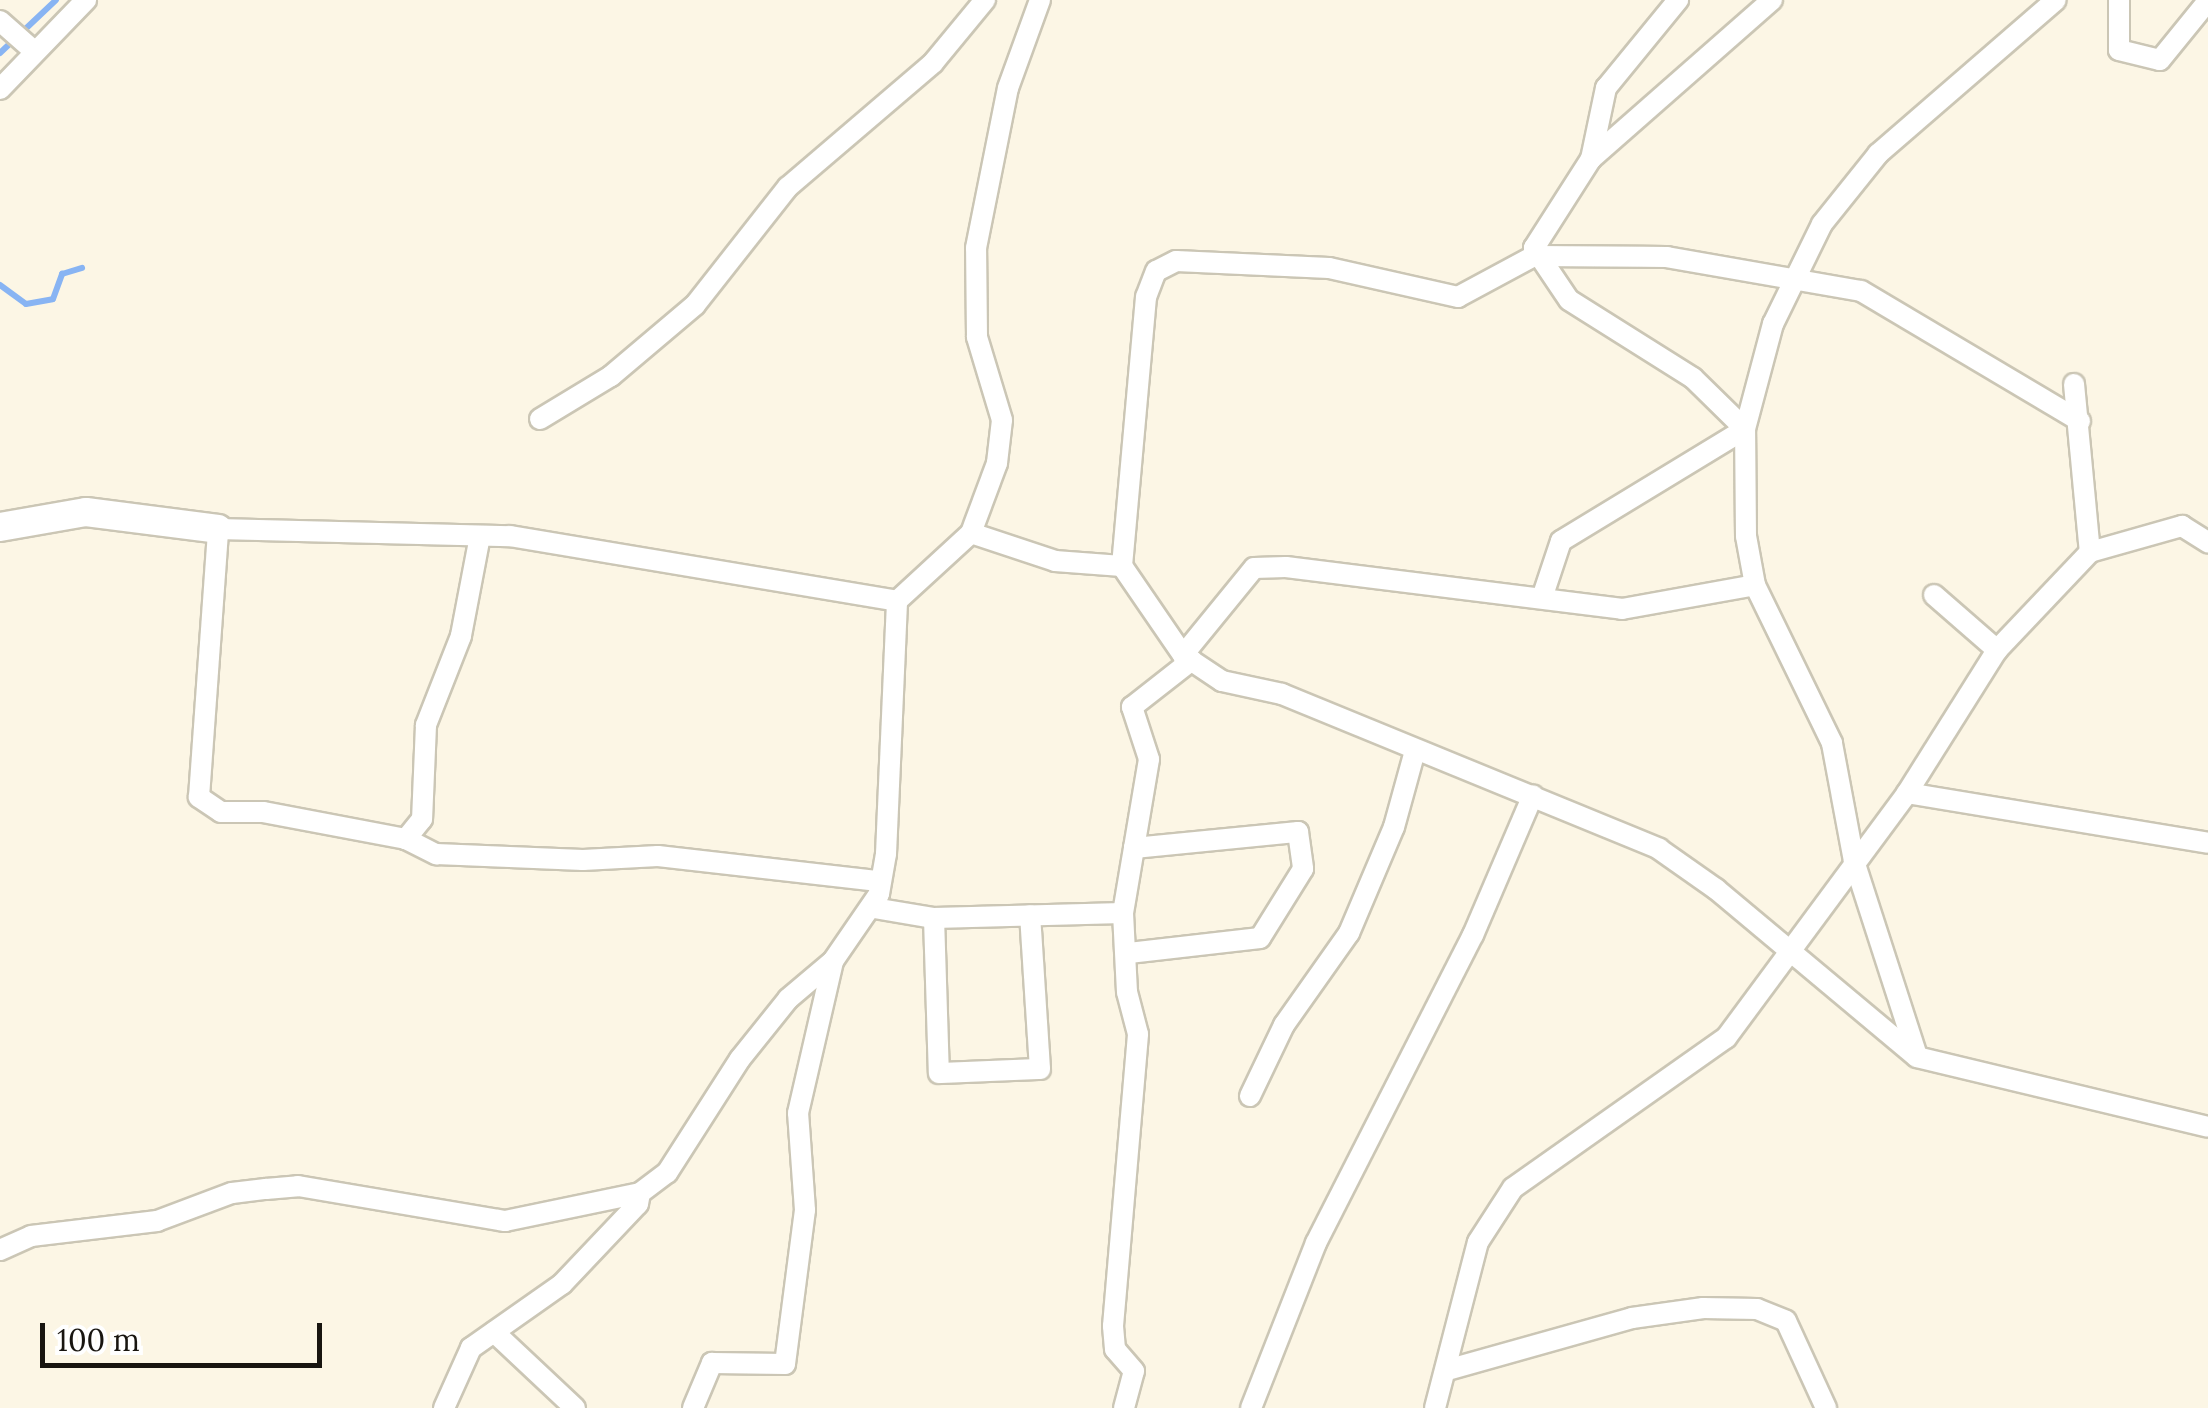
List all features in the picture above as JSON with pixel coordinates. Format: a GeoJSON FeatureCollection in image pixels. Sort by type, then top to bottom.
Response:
{"type":"FeatureCollection","features":[{"type":"Feature","properties":{"kind":"street"},"geometry":{"type":"LineString","coordinates":[[0,89],[86,0]]}},
{"type":"Feature","properties":{"kind":"street"},"geometry":{"type":"LineString","coordinates":[[540,419],[612,376],[695,305],[788,188],[933,63],[985,0]]}},
{"type":"Feature","properties":{"kind":"street"},"geometry":{"type":"LineString","coordinates":[[0,1250],[31,1236],[157,1221],[232,1194],[282,1187],[505,1220],[640,1192],[667,1173],[788,999],[833,961],[874,908],[886,854],[897,601],[971,533],[996,463],[1002,420],[977,337],[982,196],[1008,88],[1040,0]]}},
{"type":"Feature","properties":{"kind":"street"},"geometry":{"type":"LineString","coordinates":[[1591,159],[1606,88],[1678,0]]}},
{"type":"Feature","properties":{"kind":"street"},"geometry":{"type":"LineString","coordinates":[[1534,256],[1549,220],[1591,159],[1772,0]]}},
{"type":"Feature","properties":{"kind":"street"},"geometry":{"type":"LineString","coordinates":[[1917,1058],[1854,861],[1832,744],[1810,687],[1754,585],[1746,536],[1746,429],[1791,279],[1822,224],[1878,154],[2056,0]]}},
{"type":"Feature","properties":{"kind":"street"},"geometry":{"type":"LineString","coordinates":[[2120,0],[2119,50],[2160,60],[2208,1]]}},
{"type":"Feature","properties":{"kind":"street"},"geometry":{"type":"LineString","coordinates":[[0,21],[34,52]]}},
{"type":"Feature","properties":{"kind":"street"},"geometry":{"type":"LineString","coordinates":[[1534,256],[1569,300],[1692,378],[1746,429]]}},
{"type":"Feature","properties":{"kind":"street"},"geometry":{"type":"LineString","coordinates":[[2080,421],[1889,302],[1791,279],[1667,257],[1534,256],[1458,297],[1329,268],[1176,261],[1156,272],[1146,296],[1122,566],[1188,658],[1222,681],[1282,694],[1659,849],[1917,1058],[2208,1127]]}},
{"type":"Feature","properties":{"kind":"street"},"geometry":{"type":"LineString","coordinates":[[2074,384],[2090,552]]}},
{"type":"Feature","properties":{"kind":"street"},"geometry":{"type":"LineString","coordinates":[[1542,598],[1561,541],[1746,429]]}},
{"type":"Feature","properties":{"kind":"street"},"geometry":{"type":"LineString","coordinates":[[0,527],[86,512],[218,529],[480,536],[635,554],[897,601]]}},
{"type":"Feature","properties":{"kind":"street"},"geometry":{"type":"LineString","coordinates":[[1435,1408],[1478,1242],[1514,1188],[1726,1038],[1786,950],[1907,793],[1997,650],[2090,552],[2182,526],[2208,542]]}},
{"type":"Feature","properties":{"kind":"street"},"geometry":{"type":"LineString","coordinates":[[218,529],[199,797],[222,812],[263,812],[406,839],[436,854],[658,856],[879,881]]}},
{"type":"Feature","properties":{"kind":"street"},"geometry":{"type":"LineString","coordinates":[[971,533],[1056,560],[1122,566]]}},
{"type":"Feature","properties":{"kind":"street"},"geometry":{"type":"LineString","coordinates":[[406,839],[422,820],[426,724],[461,636],[480,536]]}},
{"type":"Feature","properties":{"kind":"street"},"geometry":{"type":"LineString","coordinates":[[1124,1408],[1134,1371],[1115,1349],[1113,1326],[1138,1034],[1127,992],[1130,954],[1123,912],[1149,759],[1132,707],[1188,658],[1254,568],[1286,566],[1622,608],[1754,585]]}},
{"type":"Feature","properties":{"kind":"street"},"geometry":{"type":"LineString","coordinates":[[1934,596],[1997,650]]}},
{"type":"Feature","properties":{"kind":"street"},"geometry":{"type":"LineString","coordinates":[[1250,1096],[1284,1025],[1349,933],[1394,827],[1415,751]]}},
{"type":"Feature","properties":{"kind":"street"},"geometry":{"type":"LineString","coordinates":[[1907,793],[2208,843]]}},
{"type":"Feature","properties":{"kind":"street"},"geometry":{"type":"LineString","coordinates":[[1251,1408],[1316,1243],[1472,936],[1533,795]]}},
{"type":"Feature","properties":{"kind":"street"},"geometry":{"type":"LineString","coordinates":[[1130,954],[1260,938],[1303,869],[1298,832],[1134,848]]}},
{"type":"Feature","properties":{"kind":"street"},"geometry":{"type":"LineString","coordinates":[[874,908],[934,918],[1123,912]]}},
{"type":"Feature","properties":{"kind":"street"},"geometry":{"type":"LineString","coordinates":[[934,918],[939,1074],[1040,1069],[1030,915]]}},
{"type":"Feature","properties":{"kind":"street"},"geometry":{"type":"LineString","coordinates":[[693,1408],[712,1363],[785,1364],[805,1210],[798,1113],[833,961]]}},
{"type":"Feature","properties":{"kind":"street"},"geometry":{"type":"LineString","coordinates":[[444,1408],[471,1348],[562,1284],[638,1204],[640,1192]]}},
{"type":"Feature","properties":{"kind":"street"},"geometry":{"type":"LineString","coordinates":[[1446,1370],[1632,1318],[1702,1308],[1757,1310],[1786,1322],[1826,1408]]}},
{"type":"Feature","properties":{"kind":"street"},"geometry":{"type":"LineString","coordinates":[[494,1332],[574,1408]]}},
{"type":"Feature","properties":{"kind":"waterway"},"geometry":{"type":"LineString","coordinates":[[0,53],[56,0]]}},
{"type":"Feature","properties":{"kind":"waterway"},"geometry":{"type":"LineString","coordinates":[[0,285],[26,304],[53,299],[62,274],[82,268]]}}]}
